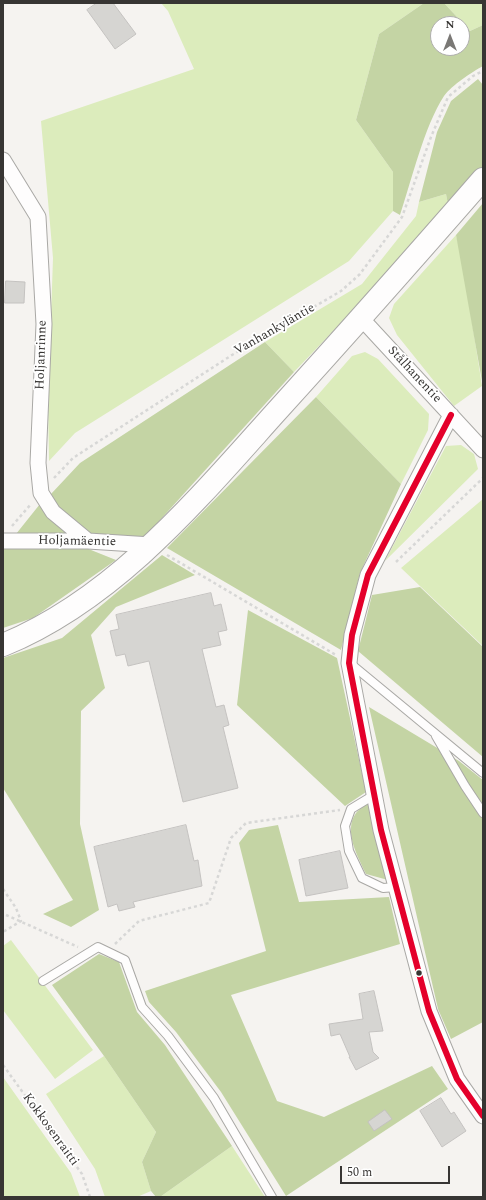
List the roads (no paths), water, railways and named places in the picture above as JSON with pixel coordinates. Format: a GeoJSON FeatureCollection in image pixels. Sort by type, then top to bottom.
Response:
{"type":"FeatureCollection","features":[{"type":"Feature","properties":{"kind":"street","name":"Holjanrinne"},"geometry":{"type":"LineString","coordinates":[[3,160],[38,217],[44,324],[38,463],[41,493],[53,512],[88,541]]}},
{"type":"Feature","properties":{"kind":"street"},"geometry":{"type":"LineString","coordinates":[[3,645],[33,632],[84,601],[151,545],[236,456],[361,318],[483,179]]}},
{"type":"Feature","properties":{"kind":"street","name":"Stålhanentie"},"geometry":{"type":"LineString","coordinates":[[361,318],[483,450]]}},
{"type":"Feature","properties":{"kind":"street"},"geometry":{"type":"LineString","coordinates":[[451,415],[368,575],[352,635],[349,663],[381,830],[429,1011],[457,1079],[483,1116]]}},
{"type":"Feature","properties":{"kind":"street","name":"Holjamäentie"},"geometry":{"type":"LineString","coordinates":[[5,536],[151,545]]}},
{"type":"Feature","properties":{"kind":"lane"},"geometry":{"type":"LineString","coordinates":[[349,663],[483,773]]}},
{"type":"Feature","properties":{"kind":"lane"},"geometry":{"type":"LineString","coordinates":[[432,730],[465,786],[483,813]]}},
{"type":"Feature","properties":{"kind":"lane"},"geometry":{"type":"LineString","coordinates":[[374,795],[351,809],[345,826],[349,852],[362,878],[382,888],[396,887]]}},
{"type":"Feature","properties":{"kind":"lane"},"geometry":{"type":"LineString","coordinates":[[43,981],[98,947],[125,960],[142,1007],[168,1036],[214,1098],[272,1197]]}}]}
